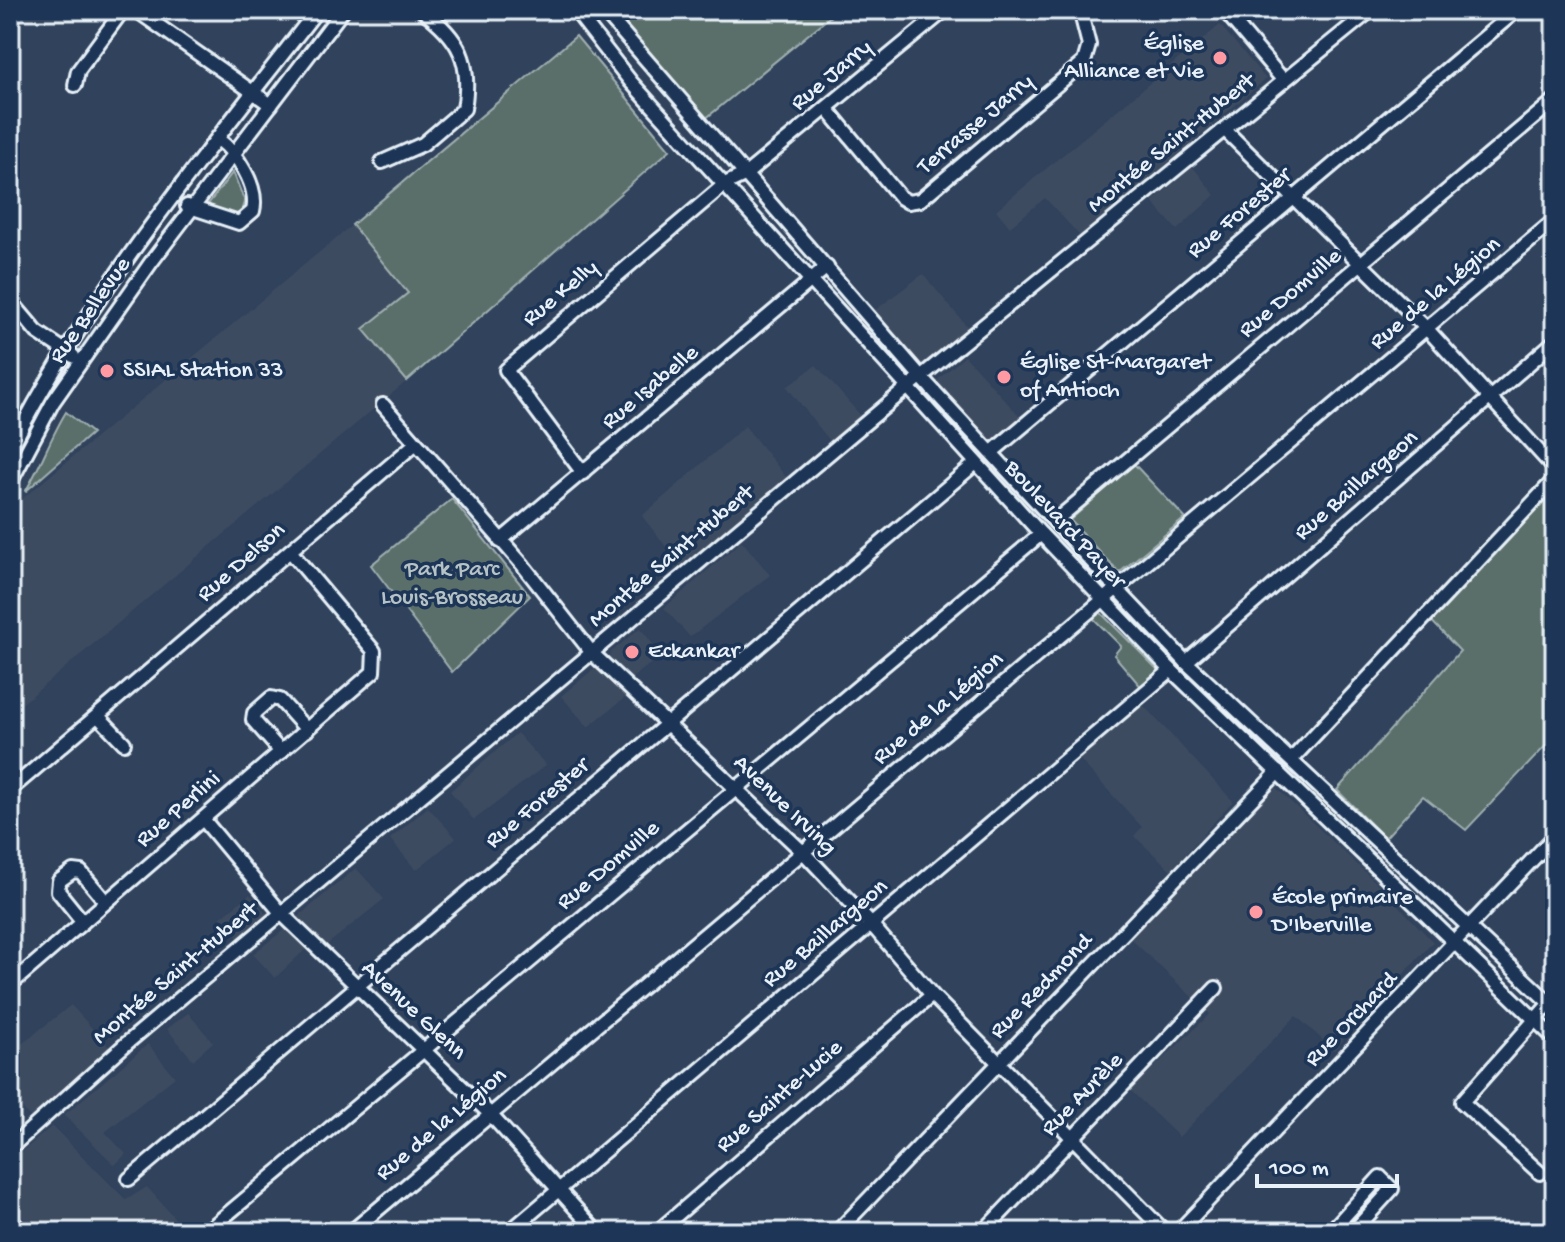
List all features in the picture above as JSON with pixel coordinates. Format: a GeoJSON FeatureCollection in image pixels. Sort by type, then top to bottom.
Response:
{"type":"FeatureCollection","features":[{"type":"Feature","properties":{"kind":"main road"},"geometry":{"type":"LineString","coordinates":[[10,1221],[21,1232]]}},
{"type":"Feature","properties":{"kind":"street"},"geometry":{"type":"LineString","coordinates":[[75,85],[78,71],[123,10]]}},
{"type":"Feature","properties":{"kind":"street"},"geometry":{"type":"LineString","coordinates":[[136,10],[271,105]]}},
{"type":"Feature","properties":{"kind":"street","name":"Rue Bellevue"},"geometry":{"type":"LineString","coordinates":[[10,450],[25,416],[67,351],[174,198],[317,10]]}},
{"type":"Feature","properties":{"kind":"street","name":"Rue Bellevue"},"geometry":{"type":"LineString","coordinates":[[10,483],[53,402],[191,209],[343,10]]}},
{"type":"Feature","properties":{"kind":"street"},"geometry":{"type":"LineString","coordinates":[[382,162],[423,144],[464,109],[468,87],[462,51],[452,35],[422,10]]}},
{"type":"Feature","properties":{"kind":"street","name":"Boulevard Payer"},"geometry":{"type":"LineString","coordinates":[[575,10],[631,82],[1041,534],[1171,670],[1555,1039]]}},
{"type":"Feature","properties":{"kind":"street","name":"Boulevard Payer"},"geometry":{"type":"LineString","coordinates":[[603,10],[921,377],[1186,662],[1552,1005]]}},
{"type":"Feature","properties":{"kind":"street","name":"Rue Jarry"},"geometry":{"type":"LineString","coordinates":[[746,174],[828,110],[945,10]]}},
{"type":"Feature","properties":{"kind":"street","name":"Terrasse Jarry"},"geometry":{"type":"LineString","coordinates":[[828,110],[900,197],[908,202],[920,200],[1084,62],[1089,45],[1080,10]]}},
{"type":"Feature","properties":{"kind":"street"},"geometry":{"type":"LineString","coordinates":[[1224,10],[1284,81]]}},
{"type":"Feature","properties":{"kind":"street","name":"Montée Saint-Hubert"},"geometry":{"type":"LineString","coordinates":[[10,1148],[127,1043],[907,388],[1371,10]]}},
{"type":"Feature","properties":{"kind":"street","name":"Rue Forester"},"geometry":{"type":"LineString","coordinates":[[992,452],[1517,10]]}},
{"type":"Feature","properties":{"kind":"street","name":"Rue Domville"},"geometry":{"type":"LineString","coordinates":[[1055,521],[1555,100]]}},
{"type":"Feature","properties":{"kind":"street"},"geometry":{"type":"LineString","coordinates":[[1225,130],[1428,330],[1555,469]]}},
{"type":"Feature","properties":{"kind":"street"},"geometry":{"type":"LineString","coordinates":[[174,198],[191,209],[239,223],[253,211],[256,201],[235,152],[218,139]]}},
{"type":"Feature","properties":{"kind":"street","name":"Rue Kelly"},"geometry":{"type":"LineString","coordinates":[[583,473],[506,370],[725,184],[746,174]]}},
{"type":"Feature","properties":{"kind":"street","name":"Rue de la Légion"},"geometry":{"type":"LineString","coordinates":[[351,1232],[1103,598],[1428,330],[1555,220]]}},
{"type":"Feature","properties":{"kind":"street","name":"Rue Isabelle"},"geometry":{"type":"LineString","coordinates":[[500,541],[813,282],[827,267]]}},
{"type":"Feature","properties":{"kind":"street"},"geometry":{"type":"LineString","coordinates":[[10,300],[37,332],[83,362]]}},
{"type":"Feature","properties":{"kind":"street","name":"Rue Baillargeon"},"geometry":{"type":"LineString","coordinates":[[1186,662],[1492,399],[1555,341]]}},
{"type":"Feature","properties":{"kind":"street","name":"Avenue Irving"},"geometry":{"type":"LineString","coordinates":[[383,405],[592,653],[804,853],[932,995],[1074,1136],[1165,1232]]}},
{"type":"Feature","properties":{"kind":"street","name":"Rue Delson"},"geometry":{"type":"LineString","coordinates":[[10,790],[415,444]]}},
{"type":"Feature","properties":{"kind":"street","name":"Rue Forester"},"geometry":{"type":"LineString","coordinates":[[129,1179],[976,463]]}},
{"type":"Feature","properties":{"kind":"street"},"geometry":{"type":"LineString","coordinates":[[1292,759],[1555,479]]}},
{"type":"Feature","properties":{"kind":"street","name":"Rue Domville"},"geometry":{"type":"LineString","coordinates":[[206,1232],[1041,534]]}},
{"type":"Feature","properties":{"kind":"street","name":"Rue Perlini"},"geometry":{"type":"LineString","coordinates":[[10,979],[17,979],[373,672],[374,651],[290,551]]}},
{"type":"Feature","properties":{"kind":"street","name":"Rue Baillargeon"},"geometry":{"type":"LineString","coordinates":[[509,1232],[1171,670]]}},
{"type":"Feature","properties":{"kind":"street"},"geometry":{"type":"LineString","coordinates":[[281,752],[253,720],[254,713],[271,698],[280,700],[307,730]]}},
{"type":"Feature","properties":{"kind":"street"},"geometry":{"type":"LineString","coordinates":[[99,717],[124,743]]}},
{"type":"Feature","properties":{"kind":"street","name":"Rue Redmond"},"geometry":{"type":"LineString","coordinates":[[837,1232],[1278,772]]}},
{"type":"Feature","properties":{"kind":"street","name":"Avenue Glenn"},"geometry":{"type":"LineString","coordinates":[[203,819],[282,914],[489,1113],[597,1232]]}},
{"type":"Feature","properties":{"kind":"street","name":"Rue Orchard"},"geometry":{"type":"LineString","coordinates":[[1178,1232],[1555,836]]}},
{"type":"Feature","properties":{"kind":"street"},"geometry":{"type":"LineString","coordinates":[[83,922],[58,891],[59,881],[73,871],[81,872],[106,902]]}},
{"type":"Feature","properties":{"kind":"street","name":"Rue Aurèle"},"geometry":{"type":"LineString","coordinates":[[983,1232],[1216,988]]}},
{"type":"Feature","properties":{"kind":"street","name":"Rue Sainte-Lucie"},"geometry":{"type":"LineString","coordinates":[[657,1232],[932,995]]}},
{"type":"Feature","properties":{"kind":"street"},"geometry":{"type":"LineString","coordinates":[[1540,1173],[1462,1102],[1552,1005]]}},
{"type":"Feature","properties":{"kind":"street"},"geometry":{"type":"LineString","coordinates":[[1380,1177],[1392,1189],[1353,1232],[1334,1228],[1345,1211],[1380,1177]]}},
{"type":"Feature","properties":{"kind":"shaded area"},"geometry":{"type":"Polygon","coordinates":[[[1220,25],[1266,79],[1081,237],[1045,198],[1010,227],[996,210],[1220,25]]]}},
{"type":"Feature","properties":{"kind":"shaded area"},"geometry":{"type":"Polygon","coordinates":[[[1193,167],[1215,195],[1177,230],[1152,202],[1193,167]]]}},
{"type":"Feature","properties":{"kind":"shaded area"},"geometry":{"type":"Polygon","coordinates":[[[352,225],[408,293],[363,329],[407,381],[10,714],[10,509],[352,225]]]}},
{"type":"Feature","properties":{"kind":"shaded area"},"geometry":{"type":"Polygon","coordinates":[[[923,274],[969,329],[921,365],[874,311],[923,274]]]}},
{"type":"Feature","properties":{"kind":"shaded area"},"geometry":{"type":"Polygon","coordinates":[[[965,356],[1022,419],[993,443],[935,382],[965,356]]]}},
{"type":"Feature","properties":{"kind":"shaded area"},"geometry":{"type":"Polygon","coordinates":[[[816,365],[861,416],[830,441],[787,387],[816,365]]]}},
{"type":"Feature","properties":{"kind":"shaded area"},"geometry":{"type":"Polygon","coordinates":[[[745,426],[787,478],[681,566],[642,516],[745,426]]]}},
{"type":"Feature","properties":{"kind":"shaded area"},"geometry":{"type":"Polygon","coordinates":[[[742,541],[770,575],[690,637],[664,608],[742,541]]]}},
{"type":"Feature","properties":{"kind":"shaded area"},"geometry":{"type":"Polygon","coordinates":[[[640,628],[662,655],[632,678],[610,657],[610,653],[640,628]]]}},
{"type":"Feature","properties":{"kind":"shaded area"},"geometry":{"type":"Polygon","coordinates":[[[595,668],[626,697],[588,727],[561,696],[595,668]]]}},
{"type":"Feature","properties":{"kind":"shaded area"},"geometry":{"type":"Polygon","coordinates":[[[1142,704],[1233,801],[1171,870],[1134,836],[1142,827],[1079,759],[1142,704]]]}},
{"type":"Feature","properties":{"kind":"shaded area"},"geometry":{"type":"Polygon","coordinates":[[[517,733],[546,765],[474,820],[450,791],[517,733]]]}},
{"type":"Feature","properties":{"kind":"shaded area"},"geometry":{"type":"Polygon","coordinates":[[[1274,786],[1379,885],[1433,942],[1334,1050],[1296,1016],[1179,1137],[1130,1090],[1210,1014],[1131,939],[1274,786]]]}},
{"type":"Feature","properties":{"kind":"shaded area"},"geometry":{"type":"Polygon","coordinates":[[[428,807],[456,838],[416,870],[390,839],[428,807]]]}},
{"type":"Feature","properties":{"kind":"shaded area"},"geometry":{"type":"Polygon","coordinates":[[[356,868],[384,899],[323,948],[294,920],[356,868]]]}},
{"type":"Feature","properties":{"kind":"shaded area"},"geometry":{"type":"Polygon","coordinates":[[[250,894],[268,916],[240,940],[220,918],[250,894]]]}},
{"type":"Feature","properties":{"kind":"shaded area"},"geometry":{"type":"Polygon","coordinates":[[[285,929],[306,949],[275,978],[253,954],[285,929]]]}},
{"type":"Feature","properties":{"kind":"shaded area"},"geometry":{"type":"Polygon","coordinates":[[[71,1005],[111,1049],[31,1118],[10,1095],[10,1053],[71,1005]]]}},
{"type":"Feature","properties":{"kind":"shaded area"},"geometry":{"type":"Polygon","coordinates":[[[188,1013],[213,1042],[193,1060],[167,1029],[188,1013]]]}},
{"type":"Feature","properties":{"kind":"shaded area"},"geometry":{"type":"Polygon","coordinates":[[[148,1044],[175,1077],[105,1132],[126,1154],[115,1165],[64,1115],[148,1044]]]}},
{"type":"Feature","properties":{"kind":"shaded area"},"geometry":{"type":"Polygon","coordinates":[[[52,1126],[126,1200],[147,1187],[187,1232],[37,1232],[10,1205],[10,1162],[52,1126]]]}},
{"type":"Feature","properties":{"kind":"green space"},"geometry":{"type":"Polygon","coordinates":[[[608,10],[838,10],[705,119],[608,10]]]}},
{"type":"Feature","properties":{"kind":"green space"},"geometry":{"type":"Polygon","coordinates":[[[576,36],[670,150],[407,381],[363,329],[408,293],[352,225],[576,36]]]}},
{"type":"Feature","properties":{"kind":"green space"},"geometry":{"type":"Polygon","coordinates":[[[233,172],[245,202],[242,212],[234,215],[206,207],[233,172]]]}},
{"type":"Feature","properties":{"kind":"green space"},"geometry":{"type":"Polygon","coordinates":[[[66,412],[92,433],[25,492],[55,432],[66,412]]]}},
{"type":"Feature","properties":{"kind":"green space"},"geometry":{"type":"Polygon","coordinates":[[[1134,464],[1185,518],[1119,573],[1070,520],[1134,464]]]}},
{"type":"Feature","properties":{"kind":"green space"},"geometry":{"type":"Polygon","coordinates":[[[1555,477],[1555,736],[1466,830],[1423,796],[1385,838],[1337,790],[1460,651],[1424,613],[1555,477]]]}},
{"type":"Feature","properties":{"kind":"green space","name":"Park Parc Louis-Brosseau"},"geometry":{"type":"Polygon","coordinates":[[[452,499],[530,596],[452,672],[371,565],[452,499]]]}},
{"type":"Feature","properties":{"kind":"green space"},"geometry":{"type":"Polygon","coordinates":[[[1099,611],[1158,670],[1142,688],[1114,655],[1121,646],[1092,617],[1099,611]]]}},
{"type":"Feature","properties":{"kind":"place","name":"Église Alliance et Vie"},"geometry":{"type":"Point","coordinates":[1220,58]}},
{"type":"Feature","properties":{"kind":"place","name":"SSIAL Station 33"},"geometry":{"type":"Point","coordinates":[107,371]}},
{"type":"Feature","properties":{"kind":"place","name":"Église St-Margaret of Antioch"},"geometry":{"type":"Point","coordinates":[1004,377]}},
{"type":"Feature","properties":{"kind":"place","name":"Eckankar"},"geometry":{"type":"Point","coordinates":[632,652]}},
{"type":"Feature","properties":{"kind":"place","name":"École primaire D'Iberville"},"geometry":{"type":"Point","coordinates":[1256,912]}}]}
